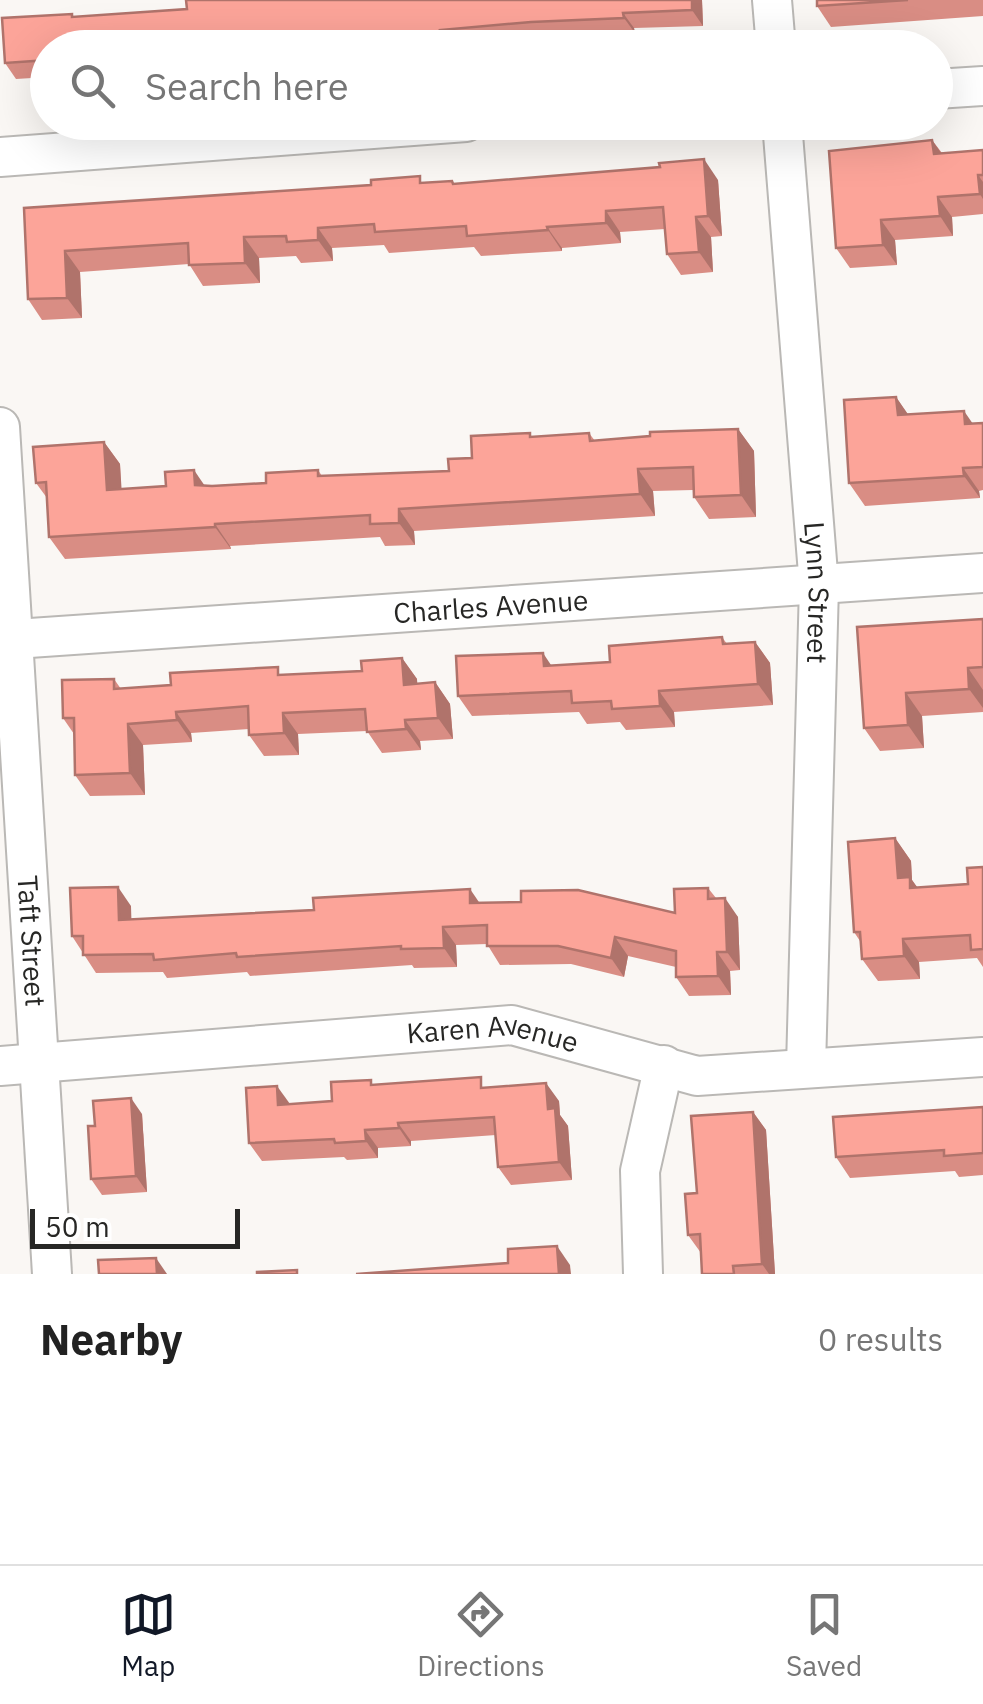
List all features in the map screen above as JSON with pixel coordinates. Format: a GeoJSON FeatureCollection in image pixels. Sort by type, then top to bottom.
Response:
{"type":"FeatureCollection","features":[{"type":"Feature","properties":{"kind":"street"},"geometry":{"type":"LineString","coordinates":[[772,0],[774,30]]}},
{"type":"Feature","properties":{"kind":"street"},"geometry":{"type":"LineString","coordinates":[[953,89],[983,86]]}},
{"type":"Feature","properties":{"kind":"street"},"geometry":{"type":"LineString","coordinates":[[0,157],[226,140]]}},
{"type":"Feature","properties":{"kind":"street","name":"Lynn Street"},"geometry":{"type":"LineString","coordinates":[[783,140],[819,586],[806,1067]]}},
{"type":"Feature","properties":{"kind":"street","name":"Taft Street"},"geometry":{"type":"LineString","coordinates":[[0,428],[6,640],[52,1274]]}},
{"type":"Feature","properties":{"kind":"street","name":"Charles Avenue"},"geometry":{"type":"LineString","coordinates":[[6,640],[983,572]]}},
{"type":"Feature","properties":{"kind":"street","name":"Karen Avenue"},"geometry":{"type":"LineString","coordinates":[[0,1066],[512,1025],[697,1076],[983,1056]]}},
{"type":"Feature","properties":{"kind":"street"},"geometry":{"type":"LineString","coordinates":[[643,1274],[640,1171],[664,1065]]}},
{"type":"Feature","properties":{"kind":"building"},"geometry":{"type":"Polygon","coordinates":[[[186,0],[692,0],[692,10],[440,30],[30,30],[30,61],[5,63],[2,18],[187,9],[186,0]]]}},
{"type":"Feature","properties":{"kind":"building"},"geometry":{"type":"Polygon","coordinates":[[[817,0],[908,0],[817,6],[817,0]]]}},
{"type":"Feature","properties":{"kind":"building"},"geometry":{"type":"Polygon","coordinates":[[[932,140],[934,154],[983,150],[983,175],[978,175],[980,194],[938,197],[940,216],[881,220],[883,245],[836,248],[829,151],[932,140]]]}},
{"type":"Feature","properties":{"kind":"building"},"geometry":{"type":"Polygon","coordinates":[[[704,159],[708,216],[696,217],[699,252],[667,254],[663,207],[606,211],[606,223],[467,236],[466,226],[375,232],[374,224],[318,228],[318,240],[287,242],[286,236],[244,237],[245,263],[189,265],[188,243],[65,251],[67,298],[28,299],[24,208],[371,185],[371,180],[420,176],[420,183],[453,184],[660,167],[659,163],[704,159]]]}},
{"type":"Feature","properties":{"kind":"building"},"geometry":{"type":"Polygon","coordinates":[[[896,397],[898,415],[964,411],[965,424],[983,423],[983,467],[963,468],[964,476],[849,483],[844,400],[896,397]]]}},
{"type":"Feature","properties":{"kind":"building"},"geometry":{"type":"Polygon","coordinates":[[[738,429],[741,495],[694,497],[693,467],[638,469],[640,494],[399,509],[399,523],[370,524],[370,515],[49,537],[46,482],[36,483],[33,447],[104,442],[107,490],[166,486],[165,472],[194,470],[195,485],[212,486],[266,483],[266,473],[318,470],[318,476],[449,471],[448,459],[472,458],[471,436],[589,433],[590,441],[650,436],[650,432],[738,429]]]}},
{"type":"Feature","properties":{"kind":"building"},"geometry":{"type":"Polygon","coordinates":[[[983,619],[983,667],[968,668],[969,689],[906,693],[908,725],[864,728],[857,627],[983,619]]]}},
{"type":"Feature","properties":{"kind":"building"},"geometry":{"type":"Polygon","coordinates":[[[722,637],[723,644],[755,642],[758,684],[659,691],[660,706],[612,709],[611,701],[572,703],[571,691],[458,696],[456,656],[543,653],[544,666],[610,662],[609,646],[722,637]]]}},
{"type":"Feature","properties":{"kind":"building"},"geometry":{"type":"Polygon","coordinates":[[[402,658],[404,685],[435,682],[438,718],[405,720],[406,729],[367,732],[365,709],[283,713],[284,733],[249,735],[248,706],[176,712],[177,720],[128,724],[130,773],[75,775],[74,718],[63,718],[62,680],[114,679],[114,689],[171,685],[170,673],[278,667],[278,675],[362,671],[361,661],[402,658]]]}},
{"type":"Feature","properties":{"kind":"building"},"geometry":{"type":"Polygon","coordinates":[[[895,838],[898,878],[910,877],[910,888],[968,884],[967,868],[983,867],[983,949],[971,950],[970,935],[903,939],[904,956],[862,959],[860,932],[854,932],[848,842],[895,838]]]}},
{"type":"Feature","properties":{"kind":"building"},"geometry":{"type":"Polygon","coordinates":[[[118,887],[119,920],[314,910],[313,898],[470,889],[470,903],[521,902],[521,891],[578,890],[675,913],[674,889],[708,888],[708,899],[725,898],[727,952],[717,952],[718,976],[676,977],[676,951],[615,937],[611,958],[558,946],[487,946],[487,925],[443,927],[444,948],[401,946],[154,960],[153,954],[83,955],[83,936],[72,936],[70,888],[118,887]]]}},
{"type":"Feature","properties":{"kind":"building"},"geometry":{"type":"Polygon","coordinates":[[[481,1077],[481,1088],[546,1083],[548,1109],[555,1108],[559,1162],[498,1167],[494,1117],[398,1123],[399,1128],[365,1130],[366,1141],[249,1143],[246,1088],[277,1086],[278,1105],[332,1101],[331,1082],[371,1080],[371,1085],[481,1077]]]}},
{"type":"Feature","properties":{"kind":"building"},"geometry":{"type":"Polygon","coordinates":[[[131,1098],[136,1176],[91,1179],[88,1126],[95,1126],[93,1101],[131,1098]]]}},
{"type":"Feature","properties":{"kind":"building"},"geometry":{"type":"Polygon","coordinates":[[[983,1107],[983,1153],[944,1156],[944,1150],[836,1157],[833,1117],[983,1107]]]}},
{"type":"Feature","properties":{"kind":"building"},"geometry":{"type":"Polygon","coordinates":[[[753,1112],[762,1264],[733,1266],[734,1274],[702,1274],[700,1234],[688,1235],[685,1194],[697,1193],[691,1116],[753,1112]]]}},
{"type":"Feature","properties":{"kind":"building"},"geometry":{"type":"Polygon","coordinates":[[[557,1246],[559,1274],[356,1274],[508,1263],[508,1249],[557,1246]]]}},
{"type":"Feature","properties":{"kind":"building"},"geometry":{"type":"Polygon","coordinates":[[[156,1258],[157,1274],[99,1274],[98,1260],[156,1258]]]}},
{"type":"Feature","properties":{"kind":"building"},"geometry":{"type":"Polygon","coordinates":[[[297,1270],[297,1274],[257,1274],[257,1272],[297,1270]]]}}]}
